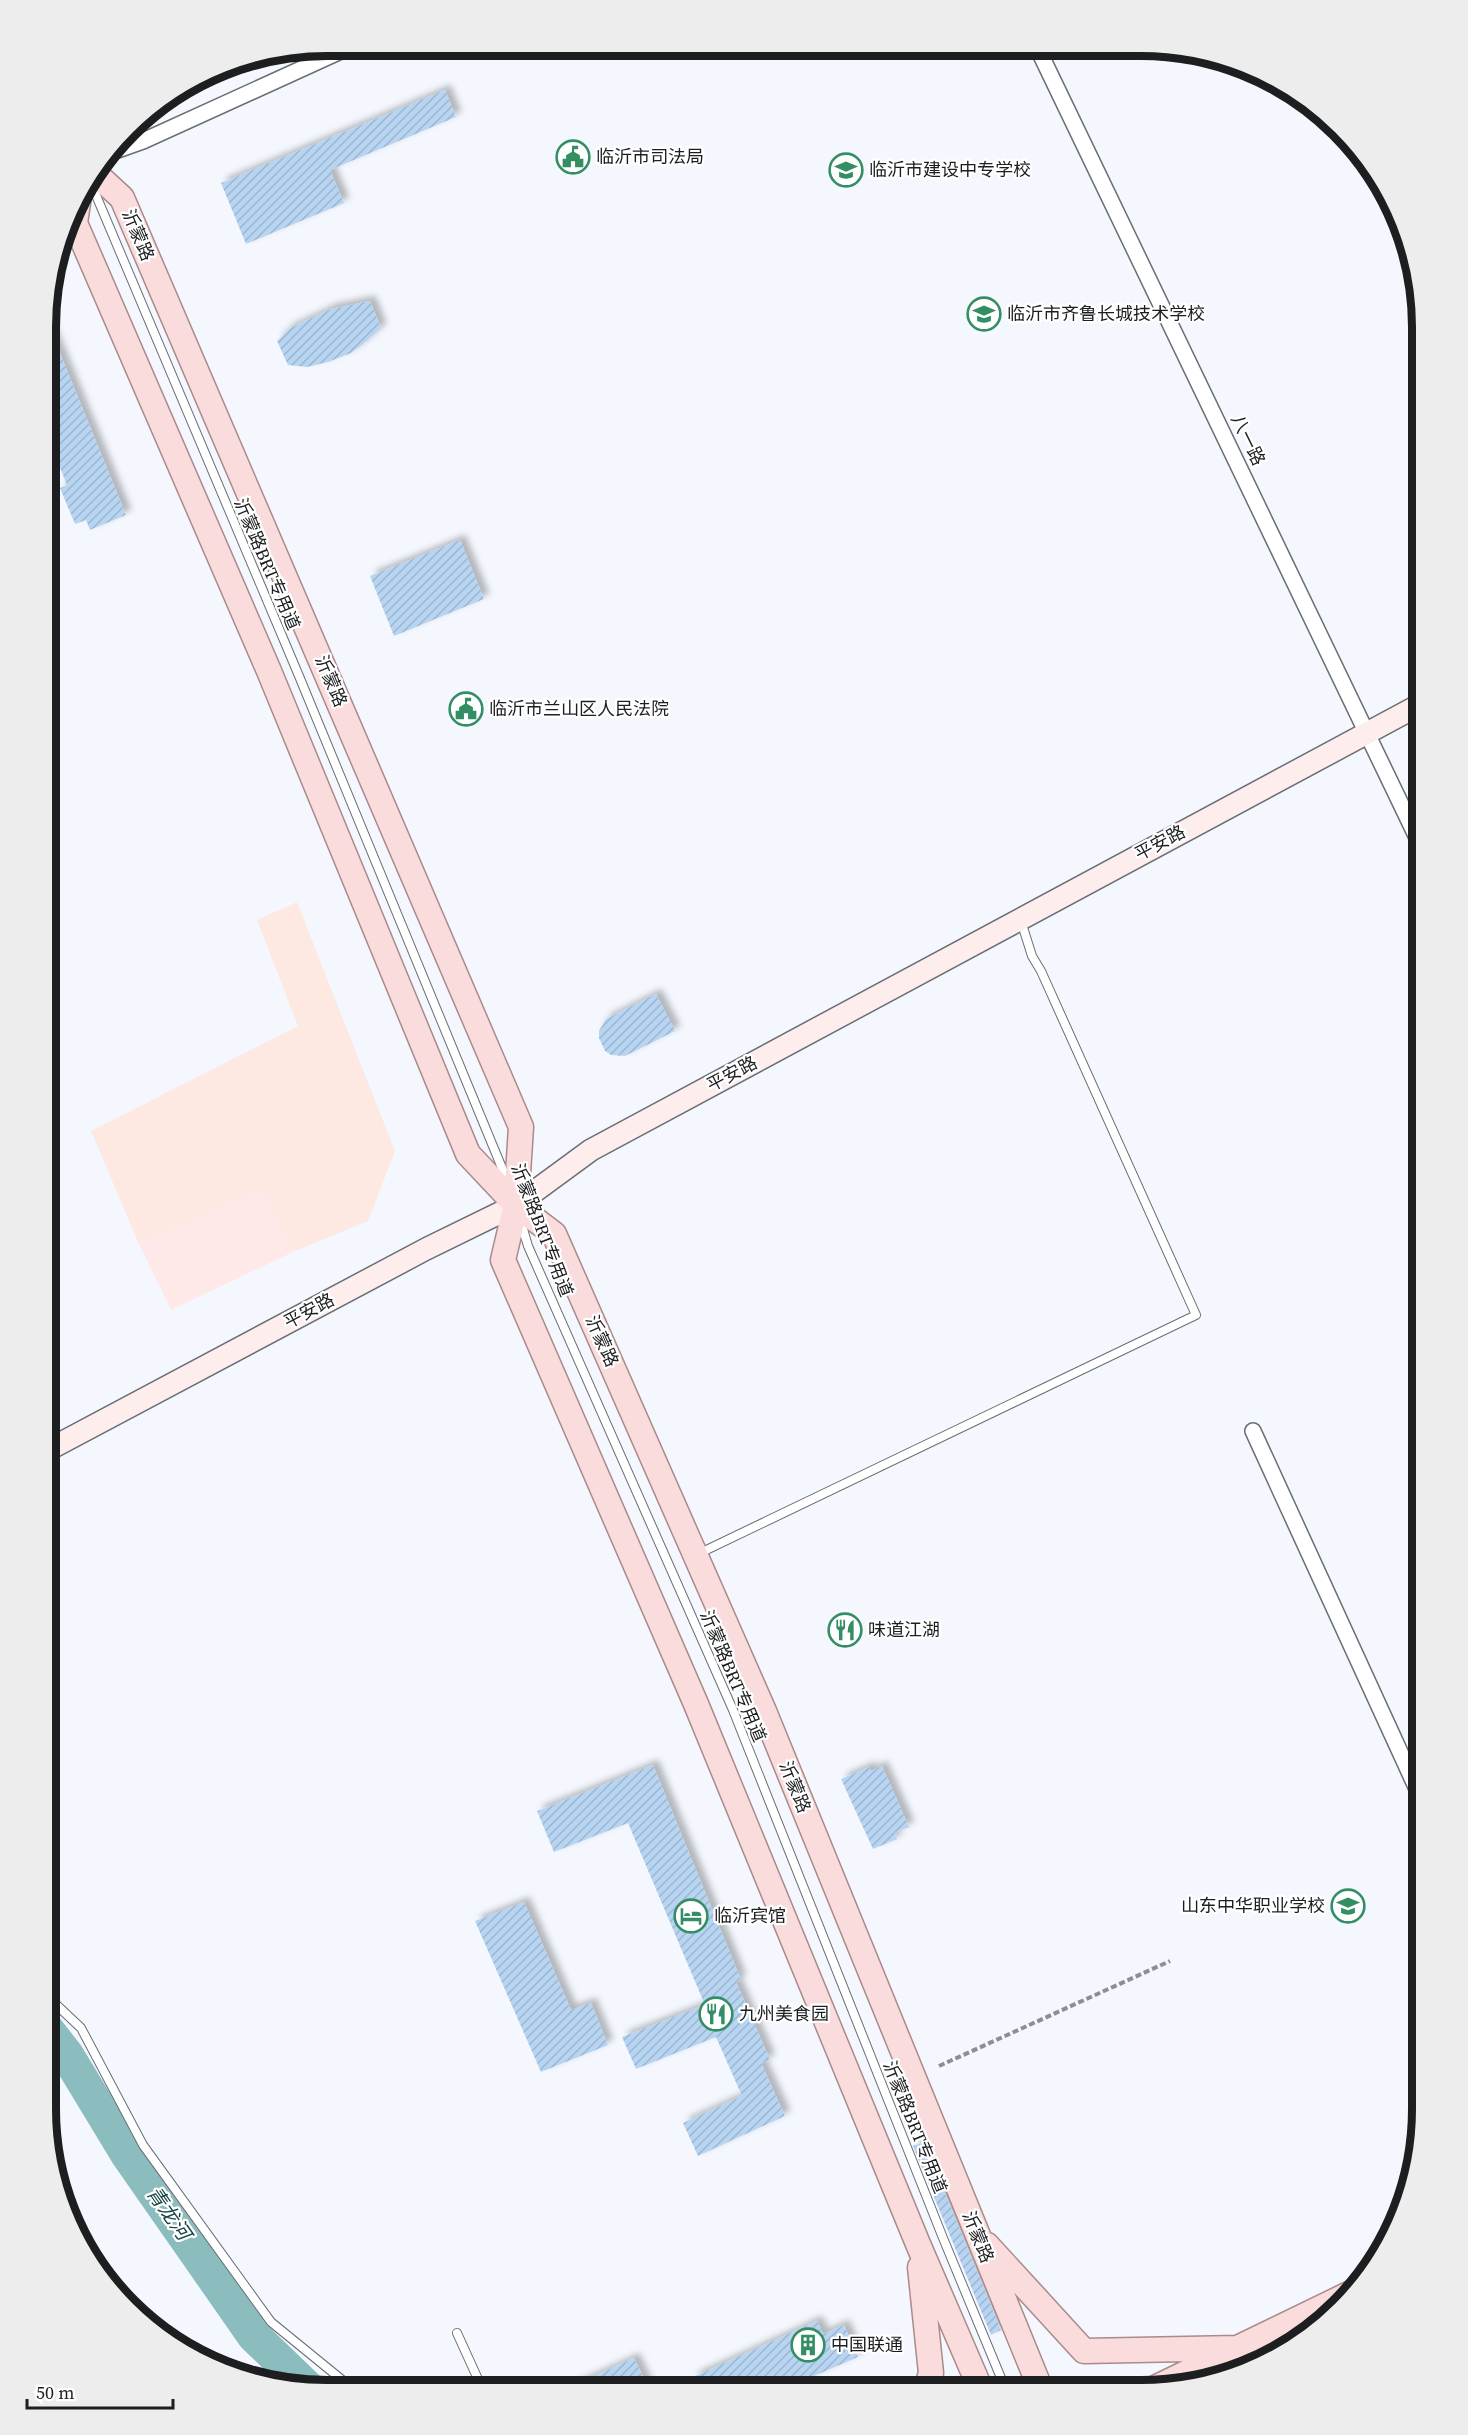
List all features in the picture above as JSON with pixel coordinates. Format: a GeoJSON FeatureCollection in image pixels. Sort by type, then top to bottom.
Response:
{"type":"FeatureCollection","features":[{"type":"Feature","properties":{"kind":"main road","name":"沂蒙路"},"geometry":{"type":"LineString","coordinates":[[100,178],[122,198],[521,1127],[516,1204],[503,1260],[696,1704],[918,2244],[977,2380]]}},
{"type":"Feature","properties":{"kind":"main road","name":"沂蒙路"},"geometry":{"type":"LineString","coordinates":[[76,224],[269,671],[468,1154],[516,1204],[554,1234],[764,1711],[1037,2380]]}},
{"type":"Feature","properties":{"kind":"main road","name":"平安路"},"geometry":{"type":"LineString","coordinates":[[56,1446],[426,1249],[516,1204],[591,1150],[1412,709]]}},
{"type":"Feature","properties":{"kind":"main road"},"geometry":{"type":"LineString","coordinates":[[977,2233],[1084,2351],[1238,2348]]}},
{"type":"Feature","properties":{"kind":"main road"},"geometry":{"type":"LineString","coordinates":[[918,2244],[931,2373],[929,2380]]}},
{"type":"Feature","properties":{"kind":"main road"},"geometry":{"type":"LineString","coordinates":[[1178,2377],[1329,2304]]}},
{"type":"Feature","properties":{"kind":"street"},"geometry":{"type":"LineString","coordinates":[[124,147],[329,56]]}},
{"type":"Feature","properties":{"kind":"street","name":"八一路"},"geometry":{"type":"LineString","coordinates":[[1041,56],[1412,827]]}},
{"type":"Feature","properties":{"kind":"street"},"geometry":{"type":"LineString","coordinates":[[1253,1431],[1412,1778]]}},
{"type":"Feature","properties":{"kind":"lane","name":"沂蒙路BRT专用道"},"geometry":{"type":"LineString","coordinates":[[93,189],[294,665],[516,1204],[528,1246],[733,1710],[1002,2380]]}},
{"type":"Feature","properties":{"kind":"lane"},"geometry":{"type":"LineString","coordinates":[[697,1555],[1197,1315],[1041,971],[1032,956],[1020,918]]}},
{"type":"Feature","properties":{"kind":"lane"},"geometry":{"type":"LineString","coordinates":[[56,2004],[81,2028],[143,2145],[271,2322],[342,2380]]}},
{"type":"Feature","properties":{"kind":"lane"},"geometry":{"type":"LineString","coordinates":[[457,2333],[478,2380]]}},
{"type":"Feature","properties":{"kind":"path"},"geometry":{"type":"LineString","coordinates":[[939,2066],[1170,1961]]}},
{"type":"Feature","properties":{"kind":"shaded area"},"geometry":{"type":"Polygon","coordinates":[[[297,902],[395,1151],[368,1221],[293,1252],[262,1190],[138,1242],[91,1131],[298,1026],[257,920],[297,902]]]}},
{"type":"Feature","properties":{"kind":"shaded area"},"geometry":{"type":"Polygon","coordinates":[[[262,1190],[293,1252],[171,1310],[138,1242],[262,1190]]]}},
{"type":"Feature","properties":{"kind":"building"},"geometry":{"type":"Polygon","coordinates":[[[445,90],[456,117],[330,170],[344,203],[246,244],[221,183],[445,90]]]}},
{"type":"Feature","properties":{"kind":"building"},"geometry":{"type":"Polygon","coordinates":[[[370,301],[381,328],[367,341],[351,353],[328,362],[307,367],[288,365],[277,341],[290,328],[331,309],[370,301]]]}},
{"type":"Feature","properties":{"kind":"building"},"geometry":{"type":"Polygon","coordinates":[[[56,344],[126,515],[90,530],[86,520],[75,524],[60,488],[67,485],[56,458],[56,344]]]}},
{"type":"Feature","properties":{"kind":"building"},"geometry":{"type":"Polygon","coordinates":[[[460,540],[484,599],[394,636],[370,576],[460,540]]]}},
{"type":"Feature","properties":{"kind":"building"},"geometry":{"type":"Polygon","coordinates":[[[656,994],[675,1031],[625,1056],[611,1055],[605,1051],[599,1038],[599,1031],[606,1019],[656,994]]]}},
{"type":"Feature","properties":{"kind":"building"},"geometry":{"type":"Polygon","coordinates":[[[653,1765],[741,1980],[736,1982],[770,2060],[761,2063],[785,2116],[698,2156],[683,2123],[742,2096],[716,2037],[636,2069],[622,2037],[705,2005],[628,1823],[554,1852],[537,1811],[653,1765]]]}},
{"type":"Feature","properties":{"kind":"building"},"geometry":{"type":"Polygon","coordinates":[[[882,1766],[909,1827],[894,1833],[897,1839],[873,1849],[841,1779],[869,1767],[871,1771],[882,1766]]]}},
{"type":"Feature","properties":{"kind":"building"},"geometry":{"type":"Polygon","coordinates":[[[524,1902],[571,2010],[591,2003],[608,2045],[541,2072],[475,1921],[524,1902]]]}},
{"type":"Feature","properties":{"kind":"building"},"geometry":{"type":"Polygon","coordinates":[[[924,2142],[1001,2330],[991,2335],[913,2146],[924,2142]]]}},
{"type":"Feature","properties":{"kind":"building","name":"中国联通"},"geometry":{"type":"Polygon","coordinates":[[[817,2321],[823,2334],[844,2325],[858,2357],[805,2380],[694,2380],[693,2377],[817,2321]]]}},
{"type":"Feature","properties":{"kind":"building"},"geometry":{"type":"Polygon","coordinates":[[[634,2358],[645,2380],[586,2380],[634,2358]]]}},
{"type":"Feature","properties":{"kind":"waterway","name":"青龙河"},"geometry":{"type":"LineString","coordinates":[[56,2041],[67,2055],[127,2154],[254,2336],[297,2378]]}},
{"type":"Feature","properties":{"kind":"place","name":"临沂市司法局"},"geometry":{"type":"Point","coordinates":[573,157]}},
{"type":"Feature","properties":{"kind":"place","name":"临沂市建设中专学校"},"geometry":{"type":"Point","coordinates":[846,170]}},
{"type":"Feature","properties":{"kind":"place","name":"临沂市齐鲁长城技术学校"},"geometry":{"type":"Point","coordinates":[984,314]}},
{"type":"Feature","properties":{"kind":"place","name":"临沂市兰山区人民法院"},"geometry":{"type":"Point","coordinates":[466,709]}},
{"type":"Feature","properties":{"kind":"place","name":"味道江湖"},"geometry":{"type":"Point","coordinates":[845,1630]}},
{"type":"Feature","properties":{"kind":"place","name":"山东中华职业学校"},"geometry":{"type":"Point","coordinates":[1348,1906]}},
{"type":"Feature","properties":{"kind":"place","name":"临沂宾馆"},"geometry":{"type":"Point","coordinates":[691,1916]}},
{"type":"Feature","properties":{"kind":"place","name":"九州美食园"},"geometry":{"type":"Point","coordinates":[716,2014]}},
{"type":"Feature","properties":{"kind":"place","name":"中国联通"},"geometry":{"type":"Point","coordinates":[808,2345]}}]}
